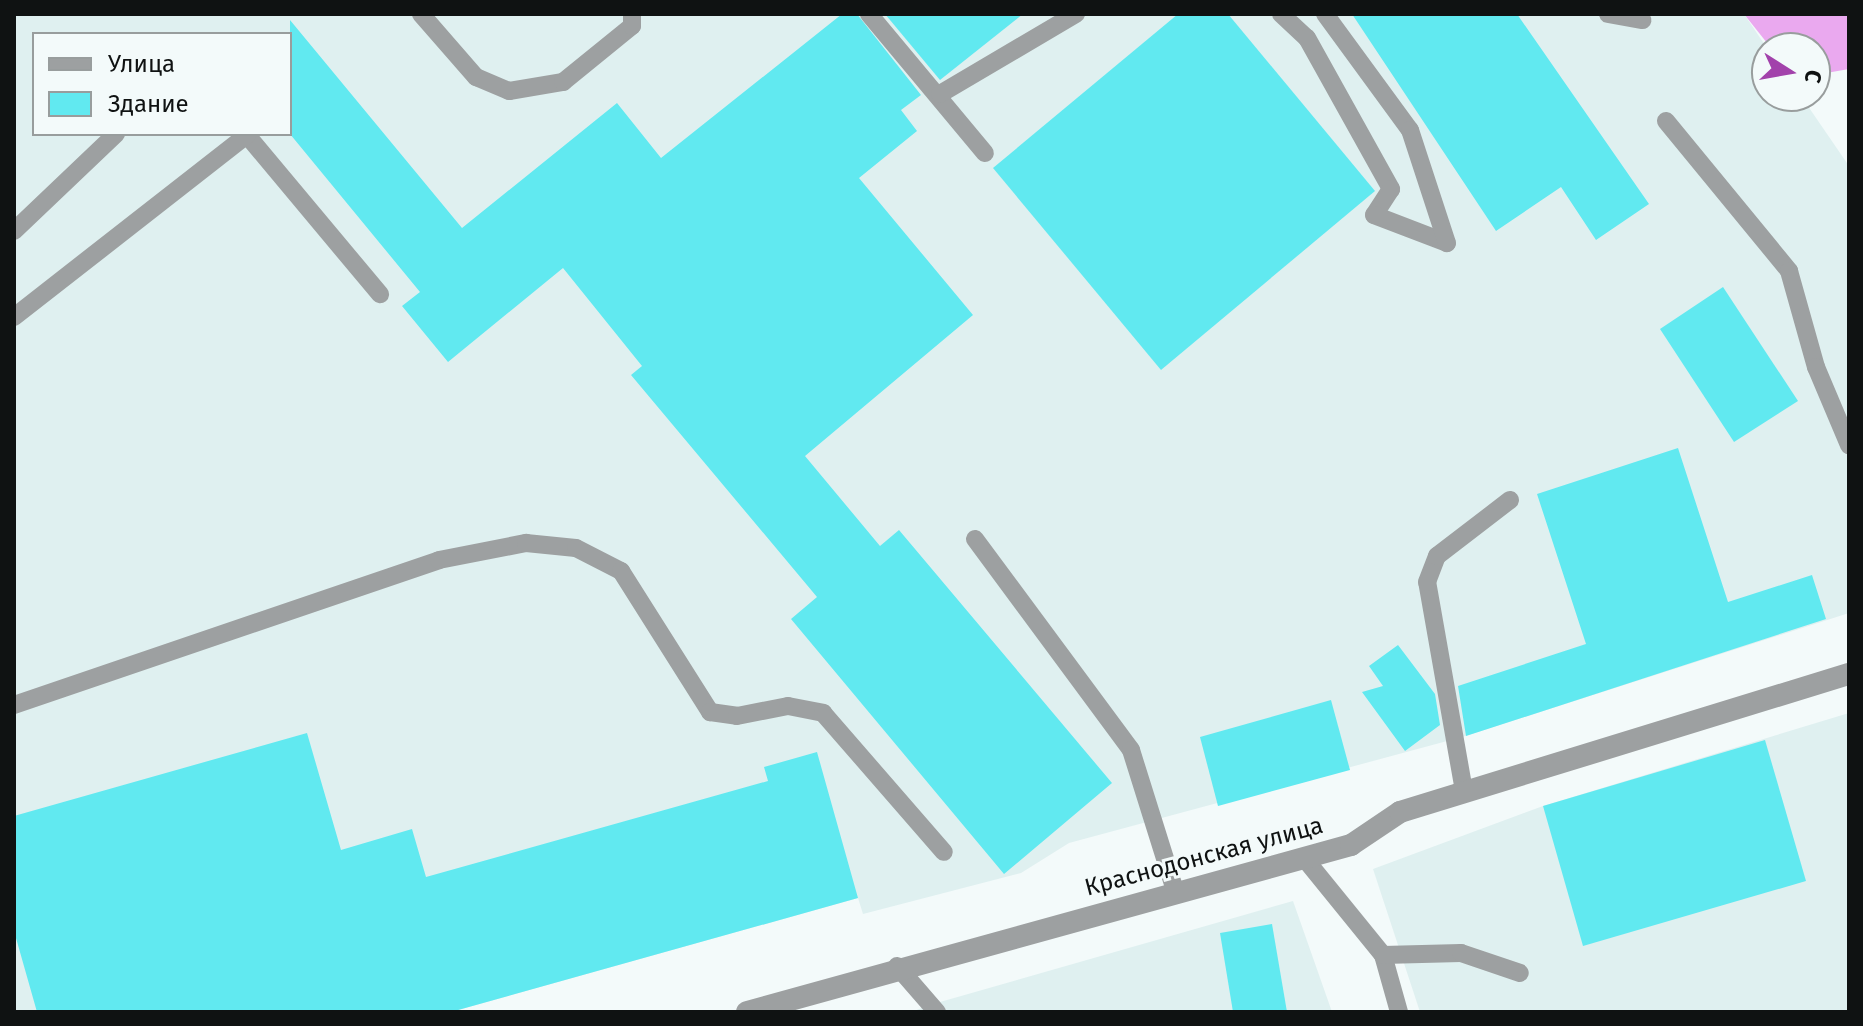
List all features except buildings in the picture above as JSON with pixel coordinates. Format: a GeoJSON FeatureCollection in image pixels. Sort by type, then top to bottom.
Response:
{"type":"FeatureCollection","features":[{"type":"Feature","properties":{"kind":"street","name":"Краснодонская улица"},"geometry":{"type":"LineString","coordinates":[[747,1012],[897,966],[1351,845],[1400,812],[1849,674]]}},
{"type":"Feature","properties":{"kind":"lane"},"geometry":{"type":"LineString","coordinates":[[421,14],[476,77],[509,91],[563,82],[632,26],[632,14]]}},
{"type":"Feature","properties":{"kind":"lane"},"geometry":{"type":"LineString","coordinates":[[869,14],[940,94],[985,153]]}},
{"type":"Feature","properties":{"kind":"lane"},"geometry":{"type":"LineString","coordinates":[[940,94],[1076,14]]}},
{"type":"Feature","properties":{"kind":"lane"},"geometry":{"type":"LineString","coordinates":[[1281,14],[1307,38],[1391,189],[1374,215],[1447,243],[1410,130],[1325,14]]}},
{"type":"Feature","properties":{"kind":"lane"},"geometry":{"type":"LineString","coordinates":[[1608,14],[1642,20]]}},
{"type":"Feature","properties":{"kind":"lane"},"geometry":{"type":"LineString","coordinates":[[1666,121],[1789,271],[1816,367],[1849,445]]}},
{"type":"Feature","properties":{"kind":"lane"},"geometry":{"type":"LineString","coordinates":[[14,231],[114,136]]}},
{"type":"Feature","properties":{"kind":"lane"},"geometry":{"type":"LineString","coordinates":[[14,317],[243,136]]}},
{"type":"Feature","properties":{"kind":"lane"},"geometry":{"type":"LineString","coordinates":[[248,136],[380,294]]}},
{"type":"Feature","properties":{"kind":"lane"},"geometry":{"type":"LineString","coordinates":[[1464,791],[1427,582],[1437,556],[1510,500]]}},
{"type":"Feature","properties":{"kind":"lane"},"geometry":{"type":"LineString","coordinates":[[975,539],[1131,750],[1175,890]]}},
{"type":"Feature","properties":{"kind":"lane"},"geometry":{"type":"LineString","coordinates":[[14,704],[439,560],[526,543],[576,548],[621,571],[710,712],[737,716],[788,706],[823,713],[944,852]]}},
{"type":"Feature","properties":{"kind":"lane"},"geometry":{"type":"LineString","coordinates":[[1305,859],[1383,955],[1399,1012]]}},
{"type":"Feature","properties":{"kind":"lane"},"geometry":{"type":"LineString","coordinates":[[1383,955],[1461,953],[1520,973]]}},
{"type":"Feature","properties":{"kind":"lane"},"geometry":{"type":"LineString","coordinates":[[897,966],[937,1012]]}},
{"type":"Feature","properties":{"kind":"shaded area"},"geometry":{"type":"Polygon","coordinates":[[[14,14],[1744,14],[1756,32],[1751,32],[1751,112],[1812,112],[1849,166],[1849,613],[1462,737],[1069,843],[1021,873],[863,914],[858,898],[451,1012],[14,1012],[14,14]]]}},
{"type":"Feature","properties":{"kind":"shaded area"},"geometry":{"type":"Polygon","coordinates":[[[1744,14],[1849,14],[1849,69],[1831,72],[1831,32],[1758,32],[1744,14]]]}},
{"type":"Feature","properties":{"kind":"shaded area"},"geometry":{"type":"Polygon","coordinates":[[[1849,713],[1849,1012],[1420,1012],[1373,869],[1543,806],[1849,713]]]}},
{"type":"Feature","properties":{"kind":"shaded area"},"geometry":{"type":"Polygon","coordinates":[[[1293,901],[1332,1012],[911,1012],[933,1004],[1293,901]]]}}]}
